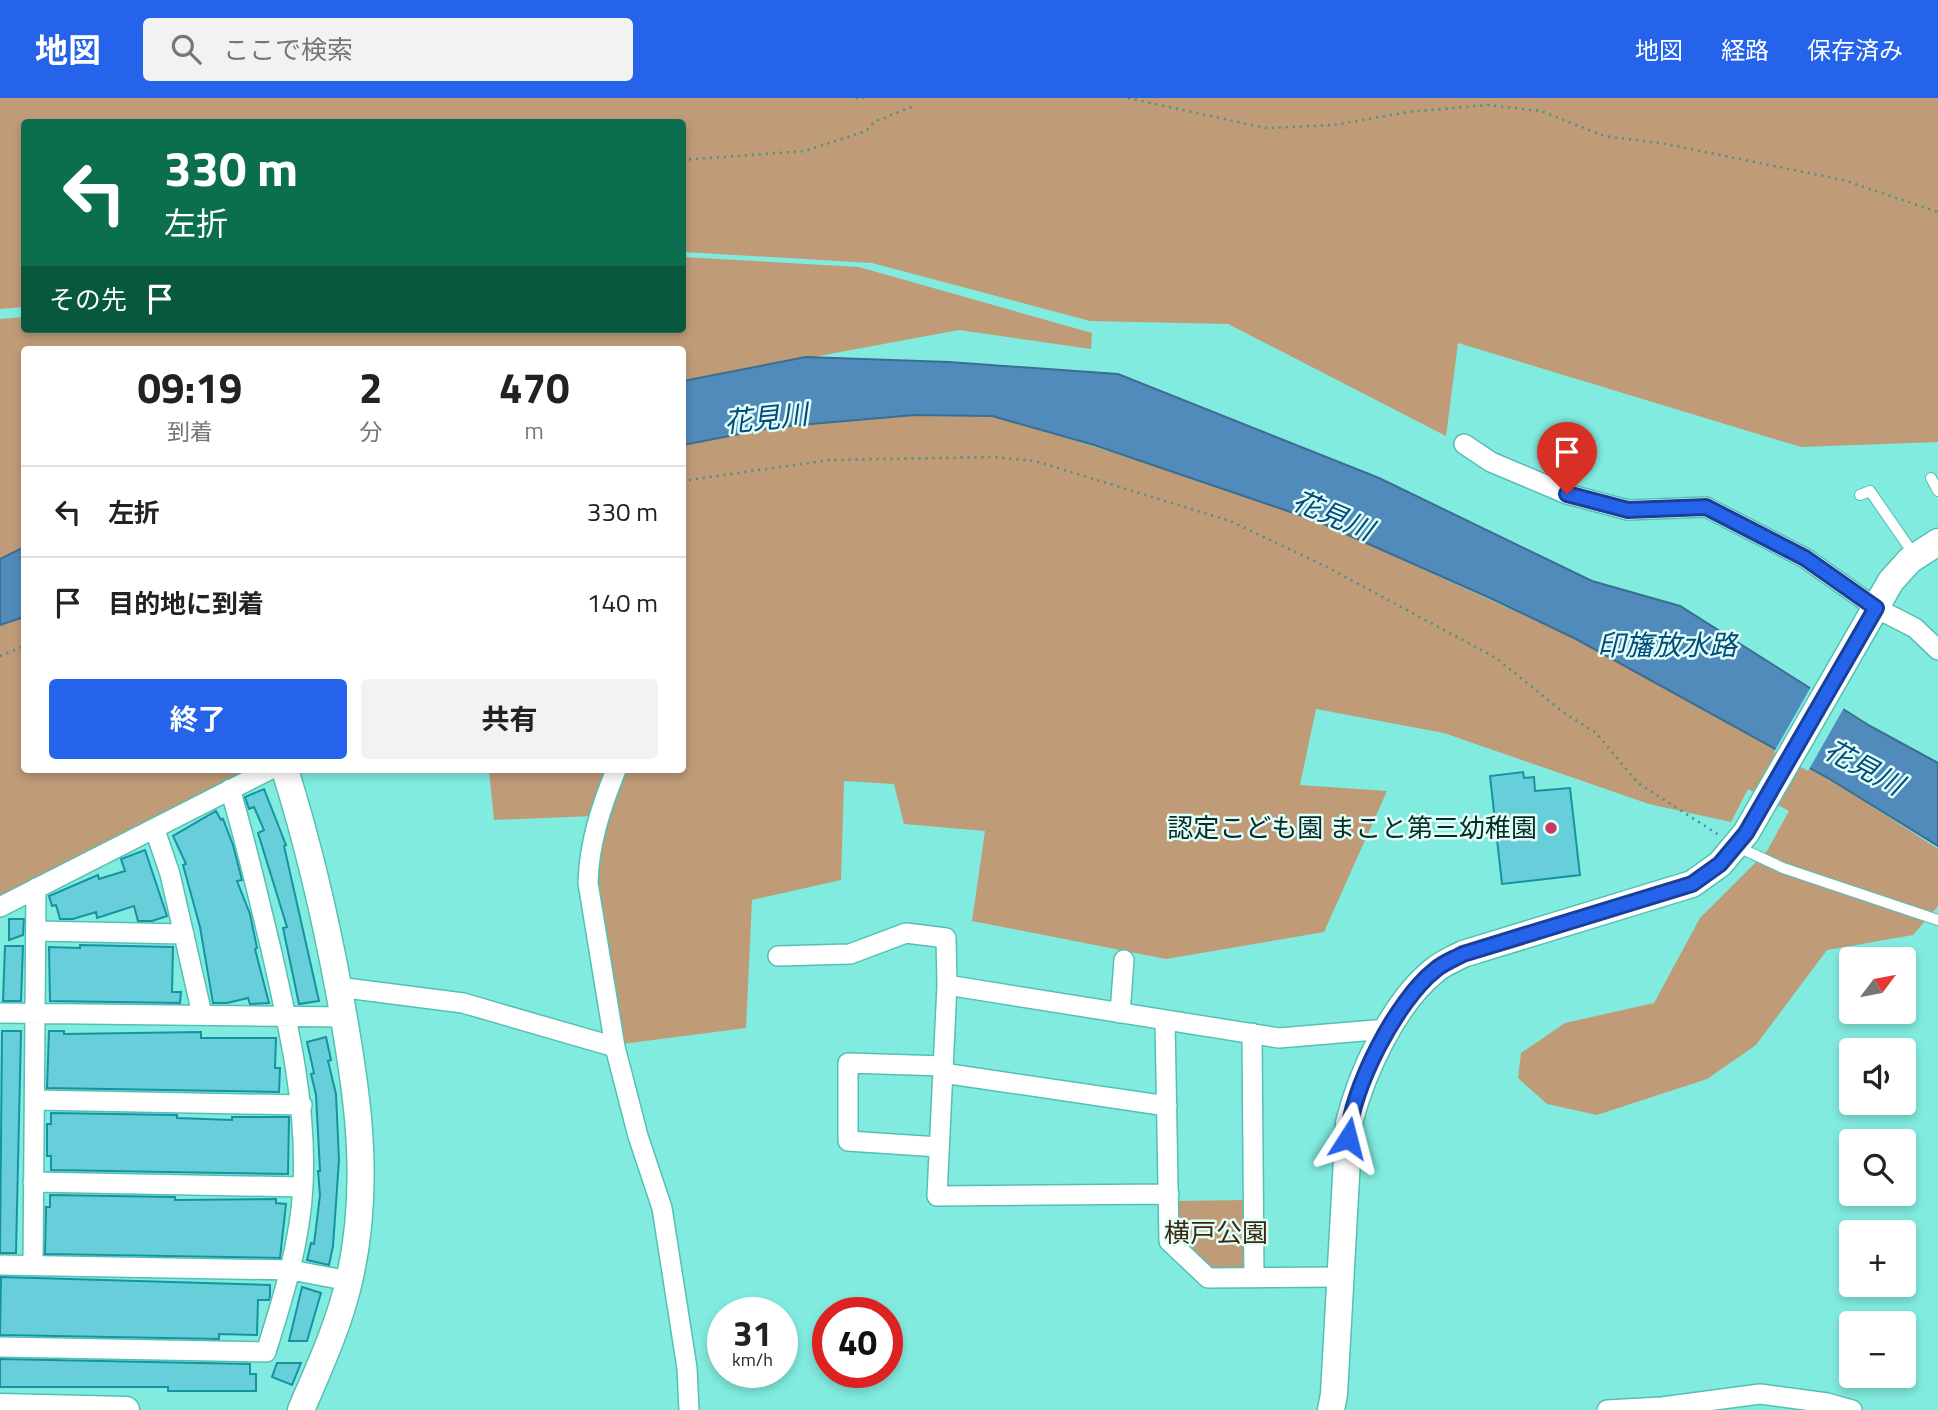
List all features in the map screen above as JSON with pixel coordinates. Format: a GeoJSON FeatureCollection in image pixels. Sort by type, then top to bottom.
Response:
{"type":"FeatureCollection","features":[{"type":"Feature","properties":{"kind":"street"},"geometry":{"type":"LineString","coordinates":[[1464,444],[1491,461],[1567,494],[1628,510],[1706,507],[1805,558],[1871,618],[1915,628],[1938,650]]}},
{"type":"Feature","properties":{"kind":"street"},"geometry":{"type":"LineString","coordinates":[[1331,1410],[1349,1123],[1354,1102],[1387,1029],[1410,994],[1436,969],[1463,954],[1692,884],[1720,864],[1891,581],[1916,557],[1938,542]]}},
{"type":"Feature","properties":{"kind":"street"},"geometry":{"type":"LineString","coordinates":[[0,907],[263,773]]}},
{"type":"Feature","properties":{"kind":"street"},"geometry":{"type":"LineString","coordinates":[[286,773],[307,845],[338,987],[355,1076],[362,1146],[360,1211],[349,1281],[328,1348],[301,1410]]}},
{"type":"Feature","properties":{"kind":"street"},"geometry":{"type":"LineString","coordinates":[[615,773],[592,844],[588,883],[615,1047],[638,1136],[662,1208],[687,1368],[689,1410]]}},
{"type":"Feature","properties":{"kind":"street"},"geometry":{"type":"LineString","coordinates":[[0,1348],[266,1352],[292,1270],[303,1187],[302,1105],[286,1017],[244,835],[230,789]]}},
{"type":"Feature","properties":{"kind":"street"},"geometry":{"type":"LineString","coordinates":[[155,830],[170,874],[202,1014]]}},
{"type":"Feature","properties":{"kind":"street"},"geometry":{"type":"LineString","coordinates":[[33,1266],[36,888]]}},
{"type":"Feature","properties":{"kind":"street"},"geometry":{"type":"LineString","coordinates":[[37,930],[184,934]]}},
{"type":"Feature","properties":{"kind":"street"},"geometry":{"type":"LineString","coordinates":[[778,956],[850,954],[906,933],[946,938],[947,985],[937,1196],[1169,1194]]}},
{"type":"Feature","properties":{"kind":"street"},"geometry":{"type":"LineString","coordinates":[[1120,1013],[1124,960]]}},
{"type":"Feature","properties":{"kind":"street"},"geometry":{"type":"LineString","coordinates":[[947,985],[1279,1038],[1387,1029]]}},
{"type":"Feature","properties":{"kind":"street"},"geometry":{"type":"LineString","coordinates":[[338,987],[380,990],[463,1003],[524,1018],[615,1047]]}},
{"type":"Feature","properties":{"kind":"street"},"geometry":{"type":"LineString","coordinates":[[0,1013],[344,1017]]}},
{"type":"Feature","properties":{"kind":"street"},"geometry":{"type":"LineString","coordinates":[[1165,1020],[1169,1241],[1208,1278],[1340,1277]]}},
{"type":"Feature","properties":{"kind":"street"},"geometry":{"type":"LineString","coordinates":[[1252,1033],[1254,1278]]}},
{"type":"Feature","properties":{"kind":"street"},"geometry":{"type":"LineString","coordinates":[[939,1147],[848,1141],[848,1063],[943,1069],[1167,1106]]}},
{"type":"Feature","properties":{"kind":"street"},"geometry":{"type":"LineString","coordinates":[[35,1100],[302,1105]]}},
{"type":"Feature","properties":{"kind":"street"},"geometry":{"type":"LineString","coordinates":[[33,1182],[303,1187]]}},
{"type":"Feature","properties":{"kind":"street"},"geometry":{"type":"LineString","coordinates":[[0,1265],[292,1270],[349,1281]]}},
{"type":"Feature","properties":{"kind":"street"},"geometry":{"type":"LineString","coordinates":[[1607,1410],[1662,1407],[1760,1394],[1827,1403],[1852,1410]]}},
{"type":"Feature","properties":{"kind":"street"},"geometry":{"type":"LineString","coordinates":[[0,1408],[126,1410]]}},
{"type":"Feature","properties":{"kind":"lane"},"geometry":{"type":"LineString","coordinates":[[1931,478],[1938,491]]}},
{"type":"Feature","properties":{"kind":"lane"},"geometry":{"type":"LineString","coordinates":[[1860,495],[1870,491],[1916,557]]}},
{"type":"Feature","properties":{"kind":"lane"},"geometry":{"type":"LineString","coordinates":[[1736,840],[1783,868],[1938,920]]}},
{"type":"Feature","properties":{"kind":"path"},"geometry":{"type":"LineString","coordinates":[[856,98],[864,98]]}},
{"type":"Feature","properties":{"kind":"path"},"geometry":{"type":"LineString","coordinates":[[1128,98],[1266,128],[1334,125],[1408,112],[1488,106],[1541,111],[1604,136],[1666,144],[1843,180],[1938,212]]}},
{"type":"Feature","properties":{"kind":"path"},"geometry":{"type":"LineString","coordinates":[[686,160],[805,151],[866,131],[874,122],[916,105]]}},
{"type":"Feature","properties":{"kind":"path"},"geometry":{"type":"LineString","coordinates":[[686,480],[829,460],[992,457],[1035,461],[1219,518],[1327,567],[1496,658],[1563,712],[1596,733],[1638,783],[1736,840]]}},
{"type":"Feature","properties":{"kind":"path"},"geometry":{"type":"LineString","coordinates":[[0,656],[21,647]]}},
{"type":"Feature","properties":{"kind":"green space"},"geometry":{"type":"Polygon","coordinates":[[[0,98],[1938,98],[1938,442],[1801,447],[1458,343],[1446,436],[1228,324],[1090,321],[872,263],[686,252],[686,119],[21,119],[21,307],[0,309],[0,98]]]}},
{"type":"Feature","properties":{"kind":"green space"},"geometry":{"type":"Polygon","coordinates":[[[686,257],[859,267],[1092,333],[1091,349],[959,330],[686,380],[686,346],[21,346],[21,548],[0,559],[0,319],[21,317],[21,333],[686,333],[686,257]]]}},
{"type":"Feature","properties":{"kind":"green space"},"geometry":{"type":"Polygon","coordinates":[[[915,415],[992,415],[1179,473],[1317,521],[1576,639],[1828,778],[1938,849],[1938,906],[1913,935],[1827,950],[1756,1045],[1707,1079],[1597,1115],[1547,1104],[1518,1078],[1521,1053],[1565,1023],[1654,1003],[1700,918],[1767,851],[1789,811],[1748,789],[1731,822],[1649,804],[1444,733],[1316,709],[1300,785],[1387,791],[1324,932],[1166,959],[972,921],[985,831],[904,824],[894,784],[844,781],[841,880],[752,900],[746,1028],[622,1044],[590,915],[593,816],[494,820],[489,773],[686,773],[686,444],[776,427],[915,415]]]}},
{"type":"Feature","properties":{"kind":"green space"},"geometry":{"type":"Polygon","coordinates":[[[21,618],[21,773],[250,773],[0,900],[0,625],[21,618]]]}},
{"type":"Feature","properties":{"kind":"green space","name":"横戸公園"},"geometry":{"type":"Polygon","coordinates":[[[1247,1200],[1248,1266],[1241,1273],[1213,1274],[1175,1237],[1174,1201],[1247,1200]]]}},
{"type":"Feature","properties":{"kind":"water","name":"印旛放水路"},"geometry":{"type":"Polygon","coordinates":[[[806,357],[949,362],[1118,374],[1379,478],[1592,581],[1680,606],[1870,726],[1938,763],[1938,846],[1828,778],[1576,639],[1317,521],[1094,445],[992,416],[915,415],[776,427],[686,444],[686,380],[806,357]]]}},
{"type":"Feature","properties":{"kind":"water"},"geometry":{"type":"Polygon","coordinates":[[[21,548],[21,618],[0,625],[0,559],[21,548]]]}},
{"type":"Feature","properties":{"kind":"pier"},"geometry":{"type":"Polygon","coordinates":[[[1812,685],[1845,706],[1808,771],[1774,752],[1812,685]]]}},
{"type":"Feature","properties":{"kind":"building"},"geometry":{"type":"Polygon","coordinates":[[[1523,772],[1524,778],[1534,777],[1535,791],[1570,788],[1580,875],[1502,884],[1490,776],[1523,772]]]}},
{"type":"Feature","properties":{"kind":"building"},"geometry":{"type":"Polygon","coordinates":[[[264,789],[286,845],[284,846],[319,1001],[299,1004],[283,928],[287,927],[258,833],[264,830],[254,807],[249,809],[245,797],[264,789]]]}},
{"type":"Feature","properties":{"kind":"building"},"geometry":{"type":"Polygon","coordinates":[[[216,811],[221,820],[223,819],[233,845],[242,880],[237,881],[250,914],[257,948],[255,949],[269,1003],[250,1004],[248,998],[213,1003],[200,927],[183,865],[186,864],[173,836],[216,811]]]}},
{"type":"Feature","properties":{"kind":"building"},"geometry":{"type":"Polygon","coordinates":[[[145,850],[167,916],[152,921],[138,921],[134,906],[97,918],[96,912],[73,919],[60,919],[56,905],[52,906],[49,896],[98,875],[99,879],[125,871],[121,859],[145,850]]]}},
{"type":"Feature","properties":{"kind":"building"},"geometry":{"type":"Polygon","coordinates":[[[9,919],[24,919],[23,935],[9,940],[9,919]]]}},
{"type":"Feature","properties":{"kind":"building"},"geometry":{"type":"Polygon","coordinates":[[[80,945],[173,947],[172,992],[181,992],[180,1003],[50,1001],[49,947],[80,948],[80,945]]]}},
{"type":"Feature","properties":{"kind":"building"},"geometry":{"type":"Polygon","coordinates":[[[5,946],[23,946],[21,1001],[3,1001],[5,946]]]}},
{"type":"Feature","properties":{"kind":"building"},"geometry":{"type":"Polygon","coordinates":[[[2,1031],[21,1031],[16,1253],[0,1253],[2,1031]]]}},
{"type":"Feature","properties":{"kind":"building"},"geometry":{"type":"Polygon","coordinates":[[[49,1031],[64,1031],[64,1034],[201,1032],[201,1038],[276,1038],[275,1068],[280,1068],[279,1092],[47,1088],[49,1031]]]}},
{"type":"Feature","properties":{"kind":"building"},"geometry":{"type":"Polygon","coordinates":[[[326,1037],[331,1060],[328,1061],[336,1094],[339,1160],[333,1246],[329,1265],[307,1260],[311,1243],[314,1244],[320,1171],[316,1095],[311,1074],[314,1073],[307,1042],[326,1037]]]}},
{"type":"Feature","properties":{"kind":"building"},"geometry":{"type":"Polygon","coordinates":[[[51,1113],[177,1115],[177,1118],[232,1120],[232,1117],[289,1117],[288,1174],[51,1170],[51,1156],[47,1156],[47,1124],[51,1124],[51,1113]]]}},
{"type":"Feature","properties":{"kind":"building"},"geometry":{"type":"Polygon","coordinates":[[[50,1195],[175,1197],[175,1200],[276,1199],[276,1203],[286,1204],[280,1258],[45,1254],[46,1207],[50,1207],[50,1195]]]}},
{"type":"Feature","properties":{"kind":"building"},"geometry":{"type":"Polygon","coordinates":[[[1,1277],[270,1285],[270,1296],[269,1300],[258,1300],[257,1335],[219,1334],[219,1339],[0,1335],[1,1277]]]}},
{"type":"Feature","properties":{"kind":"building"},"geometry":{"type":"Polygon","coordinates":[[[302,1287],[321,1293],[307,1341],[289,1341],[302,1287]]]}},
{"type":"Feature","properties":{"kind":"building"},"geometry":{"type":"Polygon","coordinates":[[[0,1359],[250,1364],[250,1374],[256,1374],[256,1391],[168,1391],[168,1387],[0,1387],[0,1359]]]}},
{"type":"Feature","properties":{"kind":"building"},"geometry":{"type":"Polygon","coordinates":[[[277,1363],[301,1363],[292,1385],[272,1377],[277,1363]]]}},
{"type":"Feature","properties":{"kind":"place","name":"認定こども園 まこと第三幼稚園"},"geometry":{"type":"Point","coordinates":[1551,828]}},
{"type":"Feature","properties":{"kind":"route"},"geometry":{"type":"LineString","coordinates":[[1348,1138],[1354,1102],[1387,1029],[1410,994],[1436,969],[1463,954],[1692,884],[1720,864],[1746,833],[1876,608],[1805,558],[1706,507],[1628,510],[1567,494]]}},
{"type":"Feature","properties":{"kind":"water label","name":"花見川"},"geometry":{"type":"Point","coordinates":[766,418]}},
{"type":"Feature","properties":{"kind":"water label","name":"花見川"},"geometry":{"type":"Point","coordinates":[1333,515]}},
{"type":"Feature","properties":{"kind":"water label","name":"花見川"},"geometry":{"type":"Point","coordinates":[1864,767]}}]}
